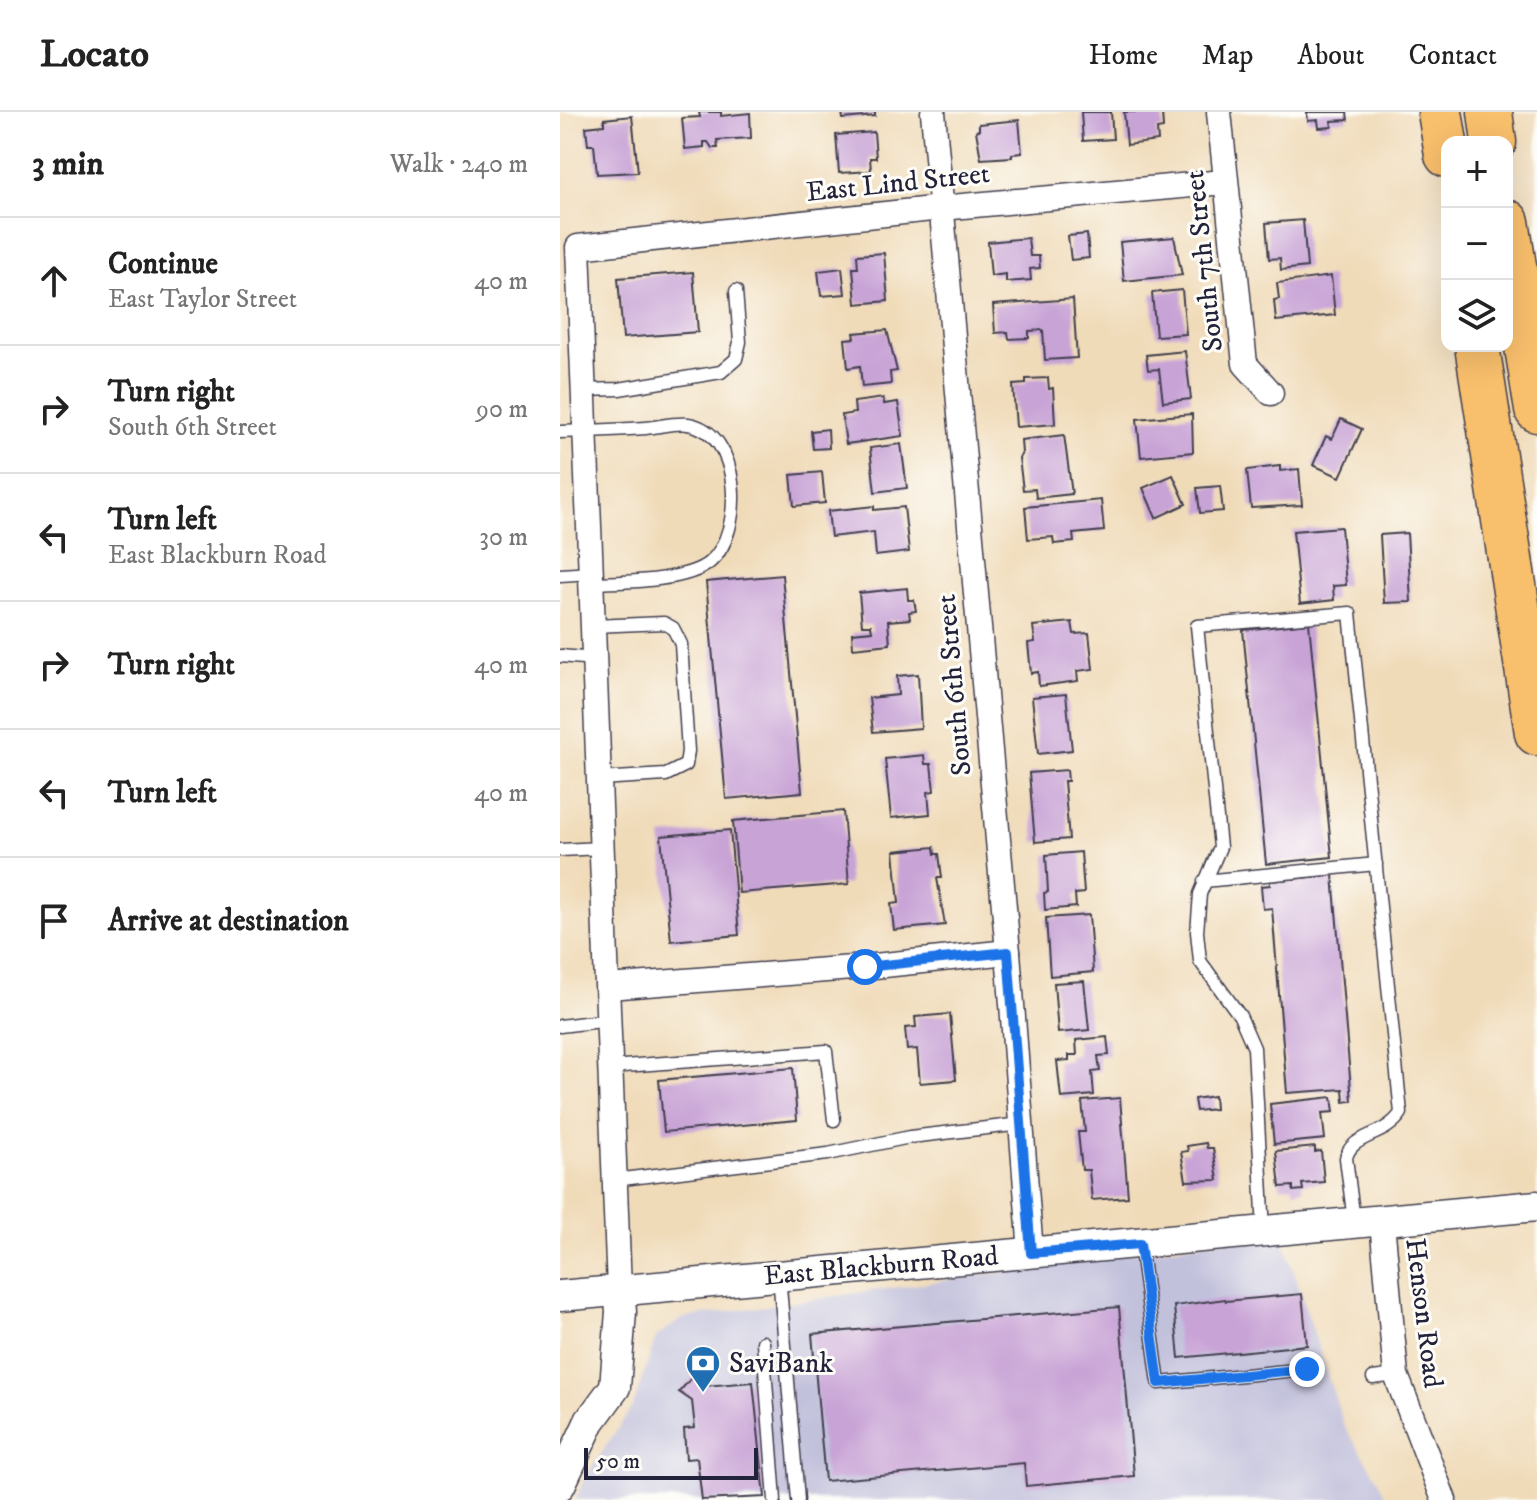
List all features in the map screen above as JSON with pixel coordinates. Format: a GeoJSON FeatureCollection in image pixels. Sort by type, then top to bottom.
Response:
{"type":"FeatureCollection","features":[{"type":"Feature","properties":{"kind":"highway"},"geometry":{"type":"LineString","coordinates":[[1440,112],[1444,136]]}},
{"type":"Feature","properties":{"kind":"highway"},"geometry":{"type":"LineString","coordinates":[[1490,112],[1493,136]]}},
{"type":"Feature","properties":{"kind":"highway"},"geometry":{"type":"LineString","coordinates":[[1513,260],[1537,410]]}},
{"type":"Feature","properties":{"kind":"highway"},"geometry":{"type":"LineString","coordinates":[[1478,352],[1537,733]]}},
{"type":"Feature","properties":{"kind":"street","name":"South 6th Street"},"geometry":{"type":"LineString","coordinates":[[933,112],[1008,952],[1031,1253]]}},
{"type":"Feature","properties":{"kind":"street","name":"South 7th Street"},"geometry":{"type":"LineString","coordinates":[[1219,112],[1245,364],[1271,393]]}},
{"type":"Feature","properties":{"kind":"street","name":"East Lind Street"},"geometry":{"type":"LineString","coordinates":[[569,249],[941,208],[1224,182]]}},
{"type":"Feature","properties":{"kind":"street"},"geometry":{"type":"LineString","coordinates":[[560,1485],[590,1421],[615,1387],[621,1312],[584,390],[569,249]]}},
{"type":"Feature","properties":{"kind":"street"},"geometry":{"type":"LineString","coordinates":[[608,987],[865,967],[1008,952]]}},
{"type":"Feature","properties":{"kind":"street","name":"East Blackburn Road"},"geometry":{"type":"LineString","coordinates":[[560,1296],[1527,1207]]}},
{"type":"Feature","properties":{"kind":"street","name":"Henson Road"},"geometry":{"type":"LineString","coordinates":[[1368,1223],[1385,1376],[1444,1500]]}},
{"type":"Feature","properties":{"kind":"street"},"geometry":{"type":"LineString","coordinates":[[560,1434],[590,1421]]}},
{"type":"Feature","properties":{"kind":"lane"},"geometry":{"type":"LineString","coordinates":[[584,390],[619,389],[721,372],[736,359],[740,342],[736,291]]}},
{"type":"Feature","properties":{"kind":"lane"},"geometry":{"type":"LineString","coordinates":[[560,432],[689,424],[712,434],[724,451],[732,483],[733,507],[730,533],[722,550],[709,564],[691,572],[591,578],[560,575]]}},
{"type":"Feature","properties":{"kind":"lane"},"geometry":{"type":"LineString","coordinates":[[1264,1232],[1254,1048],[1240,1016],[1200,961],[1197,932],[1200,894],[1220,847],[1197,626],[1350,613],[1401,1113],[1386,1129],[1353,1143],[1348,1149],[1346,1158],[1368,1223]]}},
{"type":"Feature","properties":{"kind":"lane"},"geometry":{"type":"LineString","coordinates":[[593,626],[664,623],[673,628],[681,644],[688,751],[686,765],[666,775],[599,779]]}},
{"type":"Feature","properties":{"kind":"lane"},"geometry":{"type":"LineString","coordinates":[[560,656],[595,659]]}},
{"type":"Feature","properties":{"kind":"lane"},"geometry":{"type":"LineString","coordinates":[[560,850],[602,848]]}},
{"type":"Feature","properties":{"kind":"lane"},"geometry":{"type":"LineString","coordinates":[[1204,881],[1376,864]]}},
{"type":"Feature","properties":{"kind":"lane"},"geometry":{"type":"LineString","coordinates":[[560,1026],[609,1020]]}},
{"type":"Feature","properties":{"kind":"lane"},"geometry":{"type":"LineString","coordinates":[[610,1067],[826,1051],[834,1120]]}},
{"type":"Feature","properties":{"kind":"lane"},"geometry":{"type":"LineString","coordinates":[[614,1180],[828,1154],[910,1137],[1021,1124]]}},
{"type":"Feature","properties":{"kind":"lane"},"geometry":{"type":"LineString","coordinates":[[1140,1244],[1159,1383],[1307,1369]]}},
{"type":"Feature","properties":{"kind":"lane"},"geometry":{"type":"LineString","coordinates":[[779,1275],[798,1500]]}},
{"type":"Feature","properties":{"kind":"lane"},"geometry":{"type":"LineString","coordinates":[[763,1342],[775,1500]]}},
{"type":"Feature","properties":{"kind":"shaded area"},"geometry":{"type":"Polygon","coordinates":[[[1281,1232],[1344,1426],[1387,1500],[575,1500],[584,1479],[633,1406],[656,1337],[683,1318],[1281,1232]]]}},
{"type":"Feature","properties":{"kind":"building"},"geometry":{"type":"Polygon","coordinates":[[[699,112],[721,112],[721,116],[750,113],[751,138],[717,140],[718,148],[704,142],[704,147],[685,149],[682,118],[700,117],[699,112]]]}},
{"type":"Feature","properties":{"kind":"building"},"geometry":{"type":"Polygon","coordinates":[[[842,112],[875,112],[875,116],[843,119],[842,112]]]}},
{"type":"Feature","properties":{"kind":"building"},"geometry":{"type":"Polygon","coordinates":[[[1081,112],[1111,112],[1113,139],[1083,141],[1081,112]]]}},
{"type":"Feature","properties":{"kind":"building"},"geometry":{"type":"Polygon","coordinates":[[[1124,112],[1162,112],[1163,128],[1157,129],[1158,141],[1127,145],[1124,112]]]}},
{"type":"Feature","properties":{"kind":"building"},"geometry":{"type":"Polygon","coordinates":[[[1307,112],[1347,112],[1348,120],[1331,121],[1332,127],[1319,128],[1318,120],[1308,121],[1307,112]]]}},
{"type":"Feature","properties":{"kind":"building"},"geometry":{"type":"Polygon","coordinates":[[[632,116],[638,172],[597,174],[594,145],[588,145],[586,127],[604,125],[604,119],[632,116]]]}},
{"type":"Feature","properties":{"kind":"building"},"geometry":{"type":"Polygon","coordinates":[[[1019,120],[1022,153],[1012,154],[1012,157],[981,159],[976,131],[979,124],[1019,120]]]}},
{"type":"Feature","properties":{"kind":"building"},"geometry":{"type":"Polygon","coordinates":[[[874,132],[876,158],[870,158],[871,171],[839,173],[836,135],[874,132]]]}},
{"type":"Feature","properties":{"kind":"building"},"geometry":{"type":"Polygon","coordinates":[[[1303,220],[1307,267],[1281,270],[1280,258],[1269,259],[1266,223],[1303,220]]]}},
{"type":"Feature","properties":{"kind":"building"},"geometry":{"type":"Polygon","coordinates":[[[1087,234],[1089,258],[1071,260],[1068,236],[1087,234]]]}},
{"type":"Feature","properties":{"kind":"building"},"geometry":{"type":"Polygon","coordinates":[[[1174,237],[1182,275],[1124,281],[1120,242],[1174,237]]]}},
{"type":"Feature","properties":{"kind":"building"},"geometry":{"type":"Polygon","coordinates":[[[1028,238],[1030,256],[1039,256],[1040,268],[1030,269],[1031,280],[1006,282],[1006,274],[991,276],[988,242],[1028,238]]]}},
{"type":"Feature","properties":{"kind":"building"},"geometry":{"type":"Polygon","coordinates":[[[884,253],[888,301],[856,304],[853,268],[858,268],[857,255],[884,253]]]}},
{"type":"Feature","properties":{"kind":"building"},"geometry":{"type":"Polygon","coordinates":[[[842,268],[845,294],[821,296],[818,271],[842,268]]]}},
{"type":"Feature","properties":{"kind":"building"},"geometry":{"type":"Polygon","coordinates":[[[693,272],[698,332],[623,338],[618,278],[693,272]]]}},
{"type":"Feature","properties":{"kind":"building"},"geometry":{"type":"Polygon","coordinates":[[[1331,276],[1335,315],[1276,321],[1274,300],[1279,299],[1277,283],[1331,276]]]}},
{"type":"Feature","properties":{"kind":"building"},"geometry":{"type":"Polygon","coordinates":[[[1182,290],[1186,334],[1156,336],[1152,293],[1182,290]]]}},
{"type":"Feature","properties":{"kind":"building"},"geometry":{"type":"Polygon","coordinates":[[[1073,299],[1077,358],[1045,360],[1043,330],[1029,331],[1029,338],[1009,339],[1008,332],[995,333],[993,305],[1073,299]]]}},
{"type":"Feature","properties":{"kind":"building"},"geometry":{"type":"Polygon","coordinates":[[[887,330],[897,371],[890,372],[891,384],[862,387],[860,366],[848,368],[845,339],[855,338],[854,333],[887,330]]]}},
{"type":"Feature","properties":{"kind":"building"},"geometry":{"type":"Polygon","coordinates":[[[1185,351],[1191,399],[1163,402],[1159,369],[1148,370],[1146,355],[1185,351]]]}},
{"type":"Feature","properties":{"kind":"building"},"geometry":{"type":"Polygon","coordinates":[[[1048,378],[1049,389],[1053,388],[1055,424],[1016,427],[1013,385],[1026,384],[1026,379],[1048,378]]]}},
{"type":"Feature","properties":{"kind":"building"},"geometry":{"type":"Polygon","coordinates":[[[883,398],[884,404],[898,402],[903,436],[846,444],[842,415],[855,413],[854,402],[883,398]]]}},
{"type":"Feature","properties":{"kind":"building"},"geometry":{"type":"Polygon","coordinates":[[[1192,414],[1193,452],[1141,457],[1137,419],[1192,414]]]}},
{"type":"Feature","properties":{"kind":"building"},"geometry":{"type":"Polygon","coordinates":[[[1341,419],[1362,429],[1340,477],[1313,465],[1326,436],[1332,439],[1341,419]]]}},
{"type":"Feature","properties":{"kind":"building"},"geometry":{"type":"Polygon","coordinates":[[[828,429],[829,448],[813,449],[811,431],[828,429]]]}},
{"type":"Feature","properties":{"kind":"building"},"geometry":{"type":"Polygon","coordinates":[[[1064,435],[1072,494],[1036,498],[1035,489],[1023,490],[1019,458],[1022,453],[1021,440],[1064,435]]]}},
{"type":"Feature","properties":{"kind":"building"},"geometry":{"type":"Polygon","coordinates":[[[901,444],[907,488],[875,492],[870,448],[901,444]]]}},
{"type":"Feature","properties":{"kind":"building"},"geometry":{"type":"Polygon","coordinates":[[[1280,466],[1280,471],[1299,469],[1302,505],[1251,508],[1247,470],[1280,466]]]}},
{"type":"Feature","properties":{"kind":"building"},"geometry":{"type":"Polygon","coordinates":[[[822,472],[825,503],[794,506],[791,475],[822,472]]]}},
{"type":"Feature","properties":{"kind":"building"},"geometry":{"type":"Polygon","coordinates":[[[1173,475],[1186,504],[1156,518],[1143,488],[1173,475]]]}},
{"type":"Feature","properties":{"kind":"building"},"geometry":{"type":"Polygon","coordinates":[[[1220,486],[1223,511],[1200,513],[1197,488],[1220,486]]]}},
{"type":"Feature","properties":{"kind":"building"},"geometry":{"type":"Polygon","coordinates":[[[1101,500],[1104,531],[1073,534],[1074,542],[1054,544],[1053,537],[1028,539],[1025,507],[1101,500]]]}},
{"type":"Feature","properties":{"kind":"building"},"geometry":{"type":"Polygon","coordinates":[[[874,506],[874,510],[904,507],[909,552],[876,556],[874,532],[831,537],[828,511],[874,506]]]}},
{"type":"Feature","properties":{"kind":"building"},"geometry":{"type":"Polygon","coordinates":[[[1341,527],[1346,585],[1333,586],[1334,600],[1300,604],[1293,531],[1341,527]]]}},
{"type":"Feature","properties":{"kind":"building"},"geometry":{"type":"Polygon","coordinates":[[[1407,533],[1411,602],[1384,603],[1380,535],[1407,533]]]}},
{"type":"Feature","properties":{"kind":"building"},"geometry":{"type":"Polygon","coordinates":[[[782,575],[802,792],[726,799],[706,582],[782,575]]]}},
{"type":"Feature","properties":{"kind":"building"},"geometry":{"type":"Polygon","coordinates":[[[907,588],[908,600],[914,600],[916,611],[909,612],[910,619],[888,621],[890,644],[853,648],[852,633],[872,631],[871,625],[862,625],[859,593],[907,588]]]}},
{"type":"Feature","properties":{"kind":"building"},"geometry":{"type":"Polygon","coordinates":[[[1072,622],[1074,634],[1089,633],[1093,669],[1077,671],[1078,681],[1039,686],[1038,672],[1031,673],[1028,643],[1035,642],[1033,626],[1072,622]]]}},
{"type":"Feature","properties":{"kind":"building"},"geometry":{"type":"Polygon","coordinates":[[[1309,623],[1332,857],[1266,864],[1243,630],[1309,623]]]}},
{"type":"Feature","properties":{"kind":"building"},"geometry":{"type":"Polygon","coordinates":[[[918,674],[921,728],[873,732],[869,698],[898,695],[897,676],[918,674]]]}},
{"type":"Feature","properties":{"kind":"building"},"geometry":{"type":"Polygon","coordinates":[[[1066,694],[1072,750],[1038,754],[1032,697],[1066,694]]]}},
{"type":"Feature","properties":{"kind":"building"},"geometry":{"type":"Polygon","coordinates":[[[924,755],[925,764],[931,764],[934,791],[928,792],[930,814],[891,818],[885,759],[924,755]]]}},
{"type":"Feature","properties":{"kind":"building"},"geometry":{"type":"Polygon","coordinates":[[[1067,770],[1068,781],[1064,781],[1069,839],[1035,842],[1029,773],[1067,770]]]}},
{"type":"Feature","properties":{"kind":"building"},"geometry":{"type":"Polygon","coordinates":[[[843,811],[849,884],[739,893],[733,821],[843,811]]]}},
{"type":"Feature","properties":{"kind":"building"},"geometry":{"type":"Polygon","coordinates":[[[730,830],[739,935],[671,941],[661,836],[730,830]]]}},
{"type":"Feature","properties":{"kind":"building"},"geometry":{"type":"Polygon","coordinates":[[[934,847],[935,854],[939,854],[942,878],[937,878],[945,925],[894,930],[891,904],[899,903],[894,851],[934,847]]]}},
{"type":"Feature","properties":{"kind":"building"},"geometry":{"type":"Polygon","coordinates":[[[1081,852],[1084,893],[1075,894],[1076,907],[1045,910],[1044,893],[1048,892],[1046,855],[1081,852]]]}},
{"type":"Feature","properties":{"kind":"building"},"geometry":{"type":"Polygon","coordinates":[[[1333,875],[1352,1101],[1344,1102],[1343,1089],[1287,1093],[1272,908],[1263,909],[1261,886],[1270,885],[1270,881],[1333,875]]]}},
{"type":"Feature","properties":{"kind":"building"},"geometry":{"type":"Polygon","coordinates":[[[1089,915],[1093,972],[1050,976],[1046,918],[1089,915]]]}},
{"type":"Feature","properties":{"kind":"building"},"geometry":{"type":"Polygon","coordinates":[[[1084,981],[1089,1030],[1058,1033],[1054,983],[1084,981]]]}},
{"type":"Feature","properties":{"kind":"building"},"geometry":{"type":"Polygon","coordinates":[[[950,1014],[956,1080],[920,1083],[917,1049],[907,1050],[905,1028],[916,1027],[915,1017],[950,1014]]]}},
{"type":"Feature","properties":{"kind":"building"},"geometry":{"type":"Polygon","coordinates":[[[1107,1037],[1109,1055],[1098,1056],[1100,1071],[1092,1072],[1094,1095],[1061,1098],[1057,1061],[1069,1060],[1069,1055],[1077,1055],[1076,1040],[1107,1037]]]}},
{"type":"Feature","properties":{"kind":"building"},"geometry":{"type":"Polygon","coordinates":[[[793,1068],[797,1120],[664,1132],[659,1080],[793,1068]]]}},
{"type":"Feature","properties":{"kind":"building"},"geometry":{"type":"Polygon","coordinates":[[[1214,1096],[1215,1109],[1196,1111],[1194,1099],[1214,1096]]]}},
{"type":"Feature","properties":{"kind":"building"},"geometry":{"type":"Polygon","coordinates":[[[1332,1097],[1334,1112],[1322,1113],[1325,1139],[1274,1144],[1270,1104],[1332,1097]]]}},
{"type":"Feature","properties":{"kind":"building"},"geometry":{"type":"Polygon","coordinates":[[[1120,1098],[1128,1197],[1092,1200],[1089,1170],[1082,1170],[1078,1132],[1085,1132],[1082,1101],[1120,1098]]]}},
{"type":"Feature","properties":{"kind":"building"},"geometry":{"type":"Polygon","coordinates":[[[1206,1143],[1207,1148],[1213,1148],[1218,1180],[1186,1181],[1181,1152],[1188,1151],[1187,1146],[1206,1143]]]}},
{"type":"Feature","properties":{"kind":"building"},"geometry":{"type":"Polygon","coordinates":[[[1315,1147],[1315,1152],[1321,1151],[1324,1182],[1302,1184],[1303,1190],[1293,1191],[1293,1186],[1280,1187],[1276,1151],[1315,1147]]]}},
{"type":"Feature","properties":{"kind":"building"},"geometry":{"type":"Polygon","coordinates":[[[1302,1294],[1307,1345],[1179,1358],[1174,1306],[1302,1294]]]}},
{"type":"Feature","properties":{"kind":"building"},"geometry":{"type":"Polygon","coordinates":[[[1119,1307],[1134,1476],[1026,1486],[1024,1463],[825,1481],[812,1334],[1119,1307]]]}},
{"type":"Feature","properties":{"kind":"building"},"geometry":{"type":"Polygon","coordinates":[[[693,1376],[704,1386],[753,1382],[765,1497],[702,1500],[697,1458],[686,1459],[684,1429],[695,1428],[692,1401],[679,1392],[693,1376]]]}},
{"type":"Feature","properties":{"kind":"place","name":"SaviBank"},"geometry":{"type":"Point","coordinates":[703,1394]}},
{"type":"Feature","properties":{"kind":"route"},"geometry":{"type":"LineString","coordinates":[[865,967],[1008,952],[1031,1253],[1140,1244],[1159,1383],[1307,1369]]}}]}
